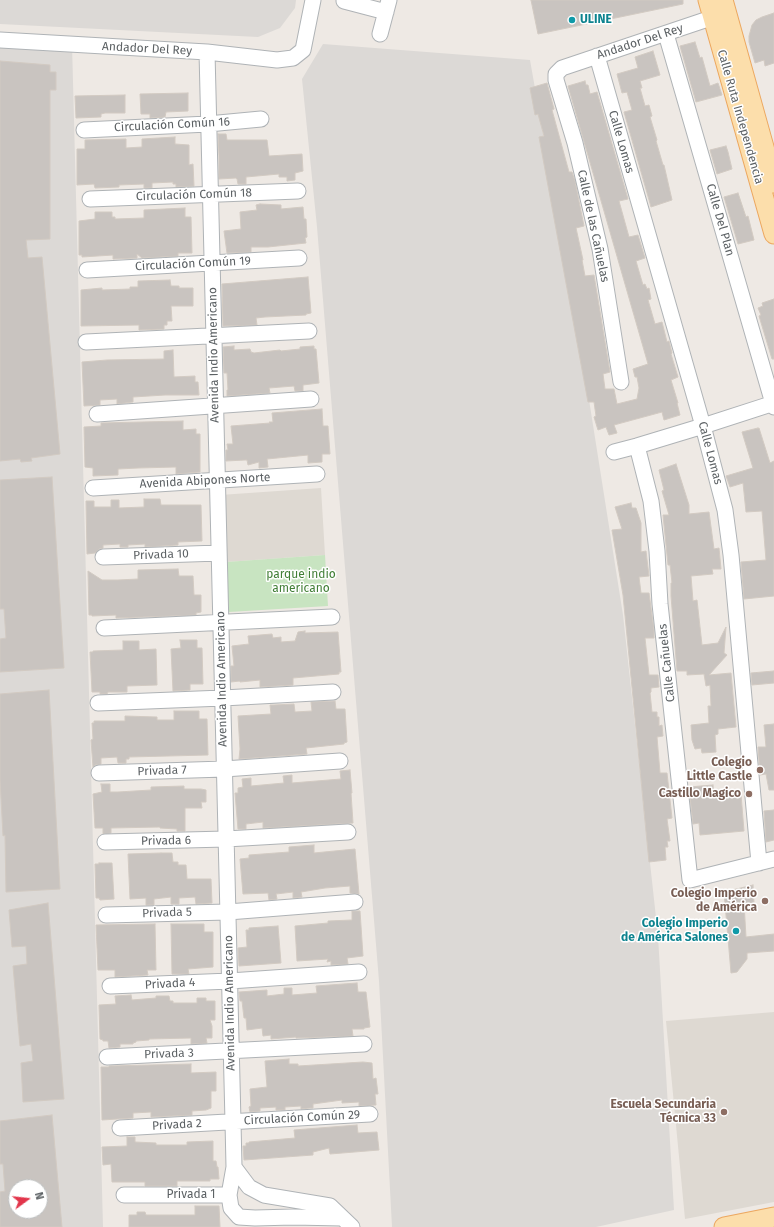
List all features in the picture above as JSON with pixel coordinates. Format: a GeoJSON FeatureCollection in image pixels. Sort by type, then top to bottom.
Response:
{"type":"FeatureCollection","features":[{"type":"Feature","properties":{"kind":"main road","name":"Calle Ruta Independencia"},"geometry":{"type":"LineString","coordinates":[[717,8],[774,183]]}},
{"type":"Feature","properties":{"kind":"main road","name":"Calle Ruta Independencia"},"geometry":{"type":"LineString","coordinates":[[717,8],[774,234]]}},
{"type":"Feature","properties":{"kind":"main road"},"geometry":{"type":"LineString","coordinates":[[724,1227],[774,1217]]}},
{"type":"Feature","properties":{"kind":"street","name":"Andador Del Rey"},"geometry":{"type":"LineString","coordinates":[[0,40],[206,52],[277,60],[293,58],[303,50],[313,0]]}},
{"type":"Feature","properties":{"kind":"street"},"geometry":{"type":"LineString","coordinates":[[344,1],[388,6],[380,34]]}},
{"type":"Feature","properties":{"kind":"street","name":"Andador Del Rey"},"geometry":{"type":"LineString","coordinates":[[556,74],[562,68],[666,34],[717,8]]}},
{"type":"Feature","properties":{"kind":"street","name":"Calle Del Plan"},"geometry":{"type":"LineString","coordinates":[[666,34],[774,404]]}},
{"type":"Feature","properties":{"kind":"street","name":"Avenida Indio Americano"},"geometry":{"type":"LineString","coordinates":[[206,52],[234,1167]]}},
{"type":"Feature","properties":{"kind":"street","name":"Calle Lomas"},"geometry":{"type":"LineString","coordinates":[[597,56],[703,426],[725,510],[731,554],[759,863]]}},
{"type":"Feature","properties":{"kind":"street","name":"Calle de las Cañuelas"},"geometry":{"type":"LineString","coordinates":[[556,74],[556,80],[575,142],[600,249],[621,382]]}},
{"type":"Feature","properties":{"kind":"street","name":"Circulación Común 16"},"geometry":{"type":"LineString","coordinates":[[84,130],[208,124],[261,119]]}},
{"type":"Feature","properties":{"kind":"street","name":"Circulación Común 18"},"geometry":{"type":"LineString","coordinates":[[90,199],[298,191]]}},
{"type":"Feature","properties":{"kind":"street","name":"Circulación Común 19"},"geometry":{"type":"LineString","coordinates":[[87,270],[298,258]]}},
{"type":"Feature","properties":{"kind":"street"},"geometry":{"type":"LineString","coordinates":[[86,342],[309,331]]}},
{"type":"Feature","properties":{"kind":"street"},"geometry":{"type":"LineString","coordinates":[[97,414],[312,398]]}},
{"type":"Feature","properties":{"kind":"street"},"geometry":{"type":"LineString","coordinates":[[614,452],[774,404]]}},
{"type":"Feature","properties":{"kind":"street","name":"Calle Cañuelas"},"geometry":{"type":"LineString","coordinates":[[637,446],[652,508],[657,551],[660,604],[690,880],[759,863]]}},
{"type":"Feature","properties":{"kind":"street","name":"Avenida Abipones Norte"},"geometry":{"type":"LineString","coordinates":[[93,488],[317,474]]}},
{"type":"Feature","properties":{"kind":"street","name":"Privada 10"},"geometry":{"type":"LineString","coordinates":[[103,558],[219,553]]}},
{"type":"Feature","properties":{"kind":"street"},"geometry":{"type":"LineString","coordinates":[[104,628],[332,617]]}},
{"type":"Feature","properties":{"kind":"street"},"geometry":{"type":"LineString","coordinates":[[98,703],[332,692]]}},
{"type":"Feature","properties":{"kind":"street","name":"Privada 7"},"geometry":{"type":"LineString","coordinates":[[99,773],[224,769],[340,761]]}},
{"type":"Feature","properties":{"kind":"street","name":"Privada 6"},"geometry":{"type":"LineString","coordinates":[[105,842],[226,839],[348,832]]}},
{"type":"Feature","properties":{"kind":"street"},"geometry":{"type":"LineString","coordinates":[[759,863],[774,859]]}},
{"type":"Feature","properties":{"kind":"street","name":"Privada 5"},"geometry":{"type":"LineString","coordinates":[[106,915],[228,912],[355,902]]}},
{"type":"Feature","properties":{"kind":"street","name":"Privada 4"},"geometry":{"type":"LineString","coordinates":[[110,986],[230,981],[359,972]]}},
{"type":"Feature","properties":{"kind":"street","name":"Privada 3"},"geometry":{"type":"LineString","coordinates":[[107,1057],[364,1044]]}},
{"type":"Feature","properties":{"kind":"street","name":"Circulación Común 29"},"geometry":{"type":"LineString","coordinates":[[233,1122],[370,1114]]}},
{"type":"Feature","properties":{"kind":"street","name":"Privada 2"},"geometry":{"type":"LineString","coordinates":[[120,1128],[233,1122]]}},
{"type":"Feature","properties":{"kind":"street"},"geometry":{"type":"LineString","coordinates":[[234,1167],[249,1187],[264,1196],[330,1206],[347,1222]]}},
{"type":"Feature","properties":{"kind":"street","name":"Privada 1"},"geometry":{"type":"LineString","coordinates":[[124,1195],[229,1195],[234,1167]]}},
{"type":"Feature","properties":{"kind":"street"},"geometry":{"type":"LineString","coordinates":[[229,1195],[231,1208],[239,1217],[293,1217],[347,1222]]}},
{"type":"Feature","properties":{"kind":"shaded area"},"geometry":{"type":"Polygon","coordinates":[[[0,0],[296,0],[295,8],[280,28],[258,37],[0,24],[0,0]]]}},
{"type":"Feature","properties":{"kind":"shaded area"},"geometry":{"type":"Polygon","coordinates":[[[0,36],[72,44],[103,1227],[0,1227],[0,36]]]}},
{"type":"Feature","properties":{"kind":"shaded area"},"geometry":{"type":"Polygon","coordinates":[[[323,44],[530,60],[581,349],[623,615],[658,936],[674,1210],[596,1227],[392,1227],[379,981],[317,227],[302,79],[323,44]]]}},
{"type":"Feature","properties":{"kind":"shaded area"},"geometry":{"type":"Polygon","coordinates":[[[321,488],[325,555],[226,562],[220,495],[321,488]]]}},
{"type":"Feature","properties":{"kind":"shaded area","name":"Escuela Secundaria Técnica 33"},"geometry":{"type":"Polygon","coordinates":[[[774,1012],[774,1202],[685,1219],[666,1021],[774,1012]]]}},
{"type":"Feature","properties":{"kind":"green space","name":"parque indio americano"},"geometry":{"type":"Polygon","coordinates":[[[325,555],[328,606],[229,612],[226,562],[325,555]]]}},
{"type":"Feature","properties":{"kind":"building","name":"ULINE"},"geometry":{"type":"Polygon","coordinates":[[[531,0],[683,0],[683,4],[538,34],[531,0]]]}},
{"type":"Feature","properties":{"kind":"building"},"geometry":{"type":"Polygon","coordinates":[[[774,13],[774,63],[765,66],[764,60],[755,63],[749,42],[749,36],[752,25],[756,20],[774,13]]]}},
{"type":"Feature","properties":{"kind":"building"},"geometry":{"type":"Polygon","coordinates":[[[695,42],[700,58],[702,57],[710,86],[718,83],[722,95],[696,102],[680,46],[695,42]]]}},
{"type":"Feature","properties":{"kind":"building"},"geometry":{"type":"Polygon","coordinates":[[[653,51],[660,75],[640,81],[642,88],[640,88],[645,106],[649,105],[652,116],[650,117],[664,165],[672,200],[651,207],[624,112],[632,110],[627,92],[622,93],[617,74],[638,68],[635,57],[653,51]]]}},
{"type":"Feature","properties":{"kind":"building"},"geometry":{"type":"Polygon","coordinates":[[[0,61],[50,65],[50,72],[56,72],[56,90],[50,90],[50,239],[26,240],[28,258],[42,257],[60,454],[31,458],[32,461],[21,462],[20,459],[0,461],[0,61]]]}},
{"type":"Feature","properties":{"kind":"building"},"geometry":{"type":"Polygon","coordinates":[[[585,81],[586,85],[588,85],[590,94],[597,92],[628,199],[619,201],[629,237],[638,235],[645,258],[636,261],[643,285],[645,284],[647,289],[649,288],[651,299],[648,300],[655,324],[662,322],[667,342],[669,341],[671,354],[678,377],[671,380],[680,415],[664,420],[662,412],[614,425],[617,433],[609,435],[606,427],[598,430],[594,417],[596,416],[594,402],[588,402],[539,137],[544,136],[538,114],[535,115],[530,88],[547,83],[554,109],[552,110],[569,172],[572,172],[575,181],[584,226],[576,228],[585,276],[594,275],[610,372],[603,374],[605,389],[614,389],[617,404],[637,399],[639,388],[637,377],[635,377],[633,369],[648,364],[568,86],[585,81]]]}},
{"type":"Feature","properties":{"kind":"building"},"geometry":{"type":"Polygon","coordinates":[[[188,93],[188,111],[166,112],[165,117],[150,118],[150,114],[141,114],[140,94],[188,93]]]}},
{"type":"Feature","properties":{"kind":"building"},"geometry":{"type":"Polygon","coordinates":[[[125,95],[125,113],[105,113],[101,114],[101,117],[76,118],[75,96],[125,95]]]}},
{"type":"Feature","properties":{"kind":"building"},"geometry":{"type":"Polygon","coordinates":[[[218,134],[226,134],[227,140],[267,140],[269,156],[302,154],[303,171],[295,173],[295,180],[287,181],[287,177],[279,177],[279,174],[246,177],[246,184],[238,184],[236,178],[219,179],[218,134]]]}},
{"type":"Feature","properties":{"kind":"building"},"geometry":{"type":"Polygon","coordinates":[[[175,137],[175,144],[189,145],[189,165],[193,164],[194,186],[176,187],[176,184],[173,184],[173,182],[152,183],[152,188],[144,188],[144,184],[95,188],[94,184],[77,185],[77,149],[85,149],[85,140],[126,139],[126,148],[142,147],[142,139],[175,137]]]}},
{"type":"Feature","properties":{"kind":"building"},"geometry":{"type":"Polygon","coordinates":[[[726,146],[732,169],[717,174],[710,150],[726,146]]]}},
{"type":"Feature","properties":{"kind":"building"},"geometry":{"type":"Polygon","coordinates":[[[738,193],[746,217],[748,216],[754,240],[738,244],[724,197],[738,193]]]}},
{"type":"Feature","properties":{"kind":"building"},"geometry":{"type":"Polygon","coordinates":[[[256,205],[281,205],[281,209],[303,207],[304,219],[306,219],[306,243],[268,247],[251,247],[251,252],[227,253],[224,231],[241,229],[240,212],[257,210],[256,205]]]}},
{"type":"Feature","properties":{"kind":"building"},"geometry":{"type":"Polygon","coordinates":[[[185,208],[185,217],[191,217],[192,253],[178,253],[178,256],[142,258],[137,254],[137,258],[114,259],[113,255],[82,257],[82,255],[79,255],[79,221],[95,219],[95,212],[112,212],[112,217],[115,217],[115,219],[144,218],[144,210],[185,208]]]}},
{"type":"Feature","properties":{"kind":"building"},"geometry":{"type":"Polygon","coordinates":[[[308,277],[311,313],[306,315],[256,318],[257,325],[223,326],[222,284],[308,277]]]}},
{"type":"Feature","properties":{"kind":"building"},"geometry":{"type":"Polygon","coordinates":[[[170,280],[171,286],[179,286],[179,288],[193,288],[193,306],[171,306],[172,321],[167,321],[167,325],[164,325],[164,329],[139,330],[139,325],[81,326],[81,290],[102,288],[102,290],[130,289],[130,287],[138,287],[138,281],[170,280]]]}},
{"type":"Feature","properties":{"kind":"building"},"geometry":{"type":"Polygon","coordinates":[[[774,299],[774,359],[772,359],[758,308],[763,306],[762,303],[774,299]]]}},
{"type":"Feature","properties":{"kind":"building"},"geometry":{"type":"Polygon","coordinates":[[[234,346],[234,350],[250,349],[251,352],[254,353],[300,349],[300,347],[314,346],[314,349],[316,349],[319,383],[303,385],[303,391],[295,391],[294,386],[269,388],[270,393],[227,396],[227,373],[224,373],[223,347],[234,346]]]}},
{"type":"Feature","properties":{"kind":"building"},"geometry":{"type":"Polygon","coordinates":[[[173,350],[174,377],[195,376],[195,382],[198,382],[199,395],[133,397],[133,402],[117,404],[117,399],[100,400],[100,405],[84,406],[82,362],[164,359],[164,351],[173,350]]]}},
{"type":"Feature","properties":{"kind":"building"},"geometry":{"type":"Polygon","coordinates":[[[322,409],[323,426],[328,426],[330,454],[322,454],[322,462],[308,463],[308,455],[267,459],[268,467],[259,468],[259,462],[248,465],[247,460],[226,461],[226,450],[228,450],[227,444],[233,444],[231,426],[270,423],[269,422],[273,422],[272,413],[322,409]]]}},
{"type":"Feature","properties":{"kind":"building"},"geometry":{"type":"Polygon","coordinates":[[[183,421],[183,430],[196,429],[196,434],[200,434],[200,472],[176,474],[176,467],[138,468],[118,469],[118,475],[93,476],[93,468],[85,467],[84,427],[101,426],[101,423],[183,421]]]}},
{"type":"Feature","properties":{"kind":"building"},"geometry":{"type":"Polygon","coordinates":[[[758,428],[770,463],[774,461],[774,596],[744,599],[741,562],[766,560],[762,511],[746,512],[743,483],[730,487],[726,476],[753,468],[742,432],[758,428]]]}},
{"type":"Feature","properties":{"kind":"building"},"geometry":{"type":"Polygon","coordinates":[[[676,464],[689,505],[689,514],[709,512],[714,549],[719,548],[721,569],[712,569],[713,574],[691,576],[693,601],[697,600],[702,645],[718,643],[726,627],[724,653],[727,655],[709,675],[731,673],[736,727],[718,729],[718,734],[715,735],[716,752],[702,753],[701,748],[695,749],[692,740],[691,725],[709,723],[708,706],[711,706],[710,685],[706,686],[704,674],[687,675],[687,671],[677,671],[671,596],[672,583],[670,565],[668,565],[663,515],[669,515],[662,491],[664,490],[659,470],[676,464]]]}},
{"type":"Feature","properties":{"kind":"building"},"geometry":{"type":"Polygon","coordinates":[[[52,477],[64,668],[0,672],[0,639],[6,638],[4,609],[0,609],[0,480],[52,477]]]}},
{"type":"Feature","properties":{"kind":"building"},"geometry":{"type":"Polygon","coordinates":[[[144,499],[160,499],[161,505],[201,505],[202,541],[178,542],[178,545],[145,547],[145,544],[128,545],[128,547],[120,547],[120,544],[103,545],[103,548],[99,549],[95,553],[87,554],[86,501],[94,501],[94,507],[111,507],[111,500],[119,500],[119,508],[144,507],[144,499]]]}},
{"type":"Feature","properties":{"kind":"building"},"geometry":{"type":"Polygon","coordinates":[[[631,503],[632,508],[636,508],[641,523],[641,552],[646,551],[649,576],[639,577],[641,593],[649,593],[654,630],[654,638],[645,638],[649,675],[658,675],[659,687],[651,688],[650,693],[652,712],[657,712],[657,717],[659,717],[659,726],[662,725],[663,736],[657,737],[660,773],[667,773],[672,818],[667,819],[670,841],[667,841],[668,847],[665,847],[666,860],[649,862],[623,595],[612,530],[622,529],[615,507],[631,503]]]}},
{"type":"Feature","properties":{"kind":"building"},"geometry":{"type":"Polygon","coordinates":[[[178,569],[179,576],[193,576],[194,595],[201,595],[201,612],[196,613],[196,615],[116,618],[116,615],[89,615],[88,571],[102,580],[118,580],[138,579],[138,570],[178,569]]]}},
{"type":"Feature","properties":{"kind":"building"},"geometry":{"type":"Polygon","coordinates":[[[305,631],[305,633],[338,632],[341,672],[339,672],[339,674],[293,678],[293,685],[260,687],[260,680],[231,682],[231,666],[234,666],[232,646],[249,644],[248,636],[272,634],[273,638],[281,637],[281,642],[295,641],[298,632],[305,631]]]}},
{"type":"Feature","properties":{"kind":"building"},"geometry":{"type":"Polygon","coordinates":[[[180,640],[197,640],[197,648],[202,648],[203,684],[190,684],[190,690],[173,691],[171,649],[181,648],[180,640]]]}},
{"type":"Feature","properties":{"kind":"building"},"geometry":{"type":"Polygon","coordinates":[[[123,641],[139,641],[139,650],[156,649],[157,685],[127,686],[127,692],[108,692],[107,694],[100,694],[100,692],[92,692],[90,652],[123,650],[123,641]]]}},
{"type":"Feature","properties":{"kind":"building"},"geometry":{"type":"Polygon","coordinates":[[[774,671],[774,683],[752,685],[751,673],[774,671]]]}},
{"type":"Feature","properties":{"kind":"building"},"geometry":{"type":"Polygon","coordinates":[[[49,690],[60,889],[6,892],[5,835],[3,836],[0,780],[0,694],[49,690]]]}},
{"type":"Feature","properties":{"kind":"building"},"geometry":{"type":"Polygon","coordinates":[[[335,701],[336,709],[345,709],[347,742],[344,744],[306,748],[307,754],[239,759],[240,749],[238,716],[271,714],[270,705],[294,704],[295,712],[312,711],[311,702],[335,701]]]}},
{"type":"Feature","properties":{"kind":"building"},"geometry":{"type":"Polygon","coordinates":[[[174,711],[199,711],[199,719],[207,719],[208,755],[129,757],[129,759],[126,759],[126,763],[118,763],[117,757],[101,758],[101,764],[93,767],[91,740],[93,739],[92,723],[94,723],[94,721],[125,721],[125,716],[157,717],[157,720],[174,720],[174,711]]]}},
{"type":"Feature","properties":{"kind":"building"},"geometry":{"type":"Polygon","coordinates":[[[774,724],[774,790],[769,790],[766,774],[760,775],[758,747],[766,747],[764,725],[774,724]]]}},
{"type":"Feature","properties":{"kind":"building"},"geometry":{"type":"Polygon","coordinates":[[[350,770],[353,823],[263,828],[263,822],[246,824],[246,829],[238,829],[235,793],[238,793],[238,788],[243,787],[242,779],[251,778],[251,786],[284,783],[283,776],[292,775],[292,783],[341,779],[340,771],[350,770]]]}},
{"type":"Feature","properties":{"kind":"building"},"geometry":{"type":"Polygon","coordinates":[[[101,784],[110,784],[110,792],[151,790],[151,787],[184,786],[184,789],[206,790],[206,802],[201,802],[202,808],[185,808],[185,831],[177,831],[177,829],[160,827],[111,828],[111,833],[103,834],[103,828],[95,828],[93,794],[102,792],[101,784]]]}},
{"type":"Feature","properties":{"kind":"building"},"geometry":{"type":"Polygon","coordinates":[[[713,785],[714,797],[741,794],[744,831],[700,835],[699,823],[693,824],[689,787],[713,785]]]}},
{"type":"Feature","properties":{"kind":"building"},"geometry":{"type":"Polygon","coordinates":[[[774,810],[774,840],[766,842],[764,811],[774,810]]]}},
{"type":"Feature","properties":{"kind":"building"},"geometry":{"type":"Polygon","coordinates":[[[314,845],[314,853],[355,849],[359,894],[350,893],[350,886],[301,892],[302,897],[293,898],[293,892],[276,894],[277,899],[269,900],[268,893],[243,894],[240,859],[249,858],[249,855],[289,852],[289,847],[314,845]]]}},
{"type":"Feature","properties":{"kind":"building"},"geometry":{"type":"Polygon","coordinates":[[[172,853],[173,862],[178,862],[178,865],[186,865],[187,879],[211,879],[212,903],[196,904],[195,897],[179,898],[179,904],[171,904],[171,897],[154,899],[154,905],[146,905],[146,898],[130,899],[128,854],[172,853]]]}},
{"type":"Feature","properties":{"kind":"building"},"geometry":{"type":"Polygon","coordinates":[[[112,863],[114,899],[100,900],[99,898],[96,898],[95,864],[112,863]]]}},
{"type":"Feature","properties":{"kind":"building","name":"Colegio Imperio de América Salones"},"geometry":{"type":"Polygon","coordinates":[[[753,885],[754,903],[744,903],[746,937],[774,934],[774,951],[747,953],[747,959],[737,972],[731,973],[724,892],[753,885]]]}},
{"type":"Feature","properties":{"kind":"building"},"geometry":{"type":"Polygon","coordinates":[[[48,903],[64,1099],[23,1102],[21,1063],[33,1061],[31,1044],[20,1046],[13,966],[27,964],[26,946],[12,947],[9,910],[48,903]]]}},
{"type":"Feature","properties":{"kind":"building"},"geometry":{"type":"Polygon","coordinates":[[[352,911],[360,911],[363,956],[347,958],[348,964],[331,965],[331,961],[327,962],[328,959],[297,961],[295,926],[328,923],[328,921],[352,920],[352,911]]]}},
{"type":"Feature","properties":{"kind":"building"},"geometry":{"type":"Polygon","coordinates":[[[155,924],[156,970],[147,970],[148,975],[115,977],[115,970],[98,970],[96,925],[155,924]]]}},
{"type":"Feature","properties":{"kind":"building"},"geometry":{"type":"Polygon","coordinates":[[[171,924],[204,924],[204,932],[213,932],[213,967],[188,969],[189,974],[172,974],[171,924]]]}},
{"type":"Feature","properties":{"kind":"building"},"geometry":{"type":"Polygon","coordinates":[[[278,926],[281,963],[239,966],[238,948],[247,947],[246,930],[249,930],[249,928],[278,926]]]}},
{"type":"Feature","properties":{"kind":"building"},"geometry":{"type":"Polygon","coordinates":[[[357,983],[358,992],[366,992],[370,1027],[364,1029],[352,1029],[353,1036],[271,1039],[271,1035],[263,1036],[262,1028],[247,1030],[246,1018],[244,1018],[242,1001],[240,1001],[239,992],[267,990],[267,996],[284,994],[284,988],[292,988],[292,995],[317,993],[316,986],[357,983]]]}},
{"type":"Feature","properties":{"kind":"building"},"geometry":{"type":"Polygon","coordinates":[[[131,995],[132,1000],[156,998],[156,996],[169,996],[170,1001],[173,1001],[173,1003],[197,1003],[197,998],[206,998],[206,1001],[215,1001],[215,1020],[210,1020],[212,1026],[212,1038],[206,1038],[207,1043],[191,1044],[191,1038],[149,1039],[136,1041],[133,1044],[120,1044],[120,1047],[109,1048],[108,1041],[103,1041],[100,1039],[99,1005],[116,1004],[115,996],[131,995]]]}},
{"type":"Feature","properties":{"kind":"building"},"geometry":{"type":"Polygon","coordinates":[[[289,1059],[289,1064],[298,1064],[298,1066],[363,1062],[372,1063],[373,1079],[376,1078],[378,1094],[375,1094],[376,1105],[359,1106],[359,1102],[342,1103],[342,1100],[313,1104],[313,1108],[301,1109],[301,1106],[285,1107],[285,1110],[276,1110],[276,1107],[260,1108],[260,1111],[250,1112],[250,1089],[267,1087],[265,1061],[289,1059]]]}},
{"type":"Feature","properties":{"kind":"building"},"geometry":{"type":"Polygon","coordinates":[[[191,1064],[191,1073],[216,1072],[216,1091],[211,1091],[211,1108],[192,1111],[192,1115],[151,1117],[151,1112],[133,1113],[133,1118],[102,1120],[101,1067],[191,1064]]]}},
{"type":"Feature","properties":{"kind":"building"},"geometry":{"type":"Polygon","coordinates":[[[52,1115],[62,1227],[0,1227],[0,1192],[5,1191],[3,1164],[0,1164],[0,1121],[52,1115]]]}},
{"type":"Feature","properties":{"kind":"building"},"geometry":{"type":"Polygon","coordinates":[[[357,1125],[358,1133],[377,1132],[379,1150],[330,1154],[329,1148],[313,1152],[313,1155],[244,1160],[243,1146],[246,1146],[246,1143],[249,1142],[295,1138],[294,1130],[357,1125]]]}},
{"type":"Feature","properties":{"kind":"building"},"geometry":{"type":"Polygon","coordinates":[[[127,1137],[135,1137],[135,1142],[156,1143],[156,1145],[187,1145],[187,1142],[213,1141],[213,1161],[216,1161],[218,1167],[219,1179],[210,1179],[210,1181],[177,1181],[177,1186],[145,1186],[145,1182],[112,1182],[111,1164],[103,1165],[102,1147],[127,1146],[127,1137]]]}},
{"type":"Feature","properties":{"kind":"building"},"geometry":{"type":"Polygon","coordinates":[[[195,1206],[219,1206],[220,1227],[129,1227],[129,1215],[137,1215],[137,1212],[145,1212],[146,1215],[195,1215],[195,1206]]]}},
{"type":"Feature","properties":{"kind":"place","name":"ULINE"},"geometry":{"type":"Point","coordinates":[572,20]}},
{"type":"Feature","properties":{"kind":"place","name":"Colegio Little Castle"},"geometry":{"type":"Point","coordinates":[760,770]}},
{"type":"Feature","properties":{"kind":"place","name":"Castillo Magico"},"geometry":{"type":"Point","coordinates":[749,794]}},
{"type":"Feature","properties":{"kind":"place","name":"Colegio Imperio de América"},"geometry":{"type":"Point","coordinates":[765,901]}},
{"type":"Feature","properties":{"kind":"place","name":"Colegio Imperio de América Salones"},"geometry":{"type":"Point","coordinates":[736,931]}},
{"type":"Feature","properties":{"kind":"place","name":"Escuela Secundaria Técnica 33"},"geometry":{"type":"Point","coordinates":[724,1112]}}]}
